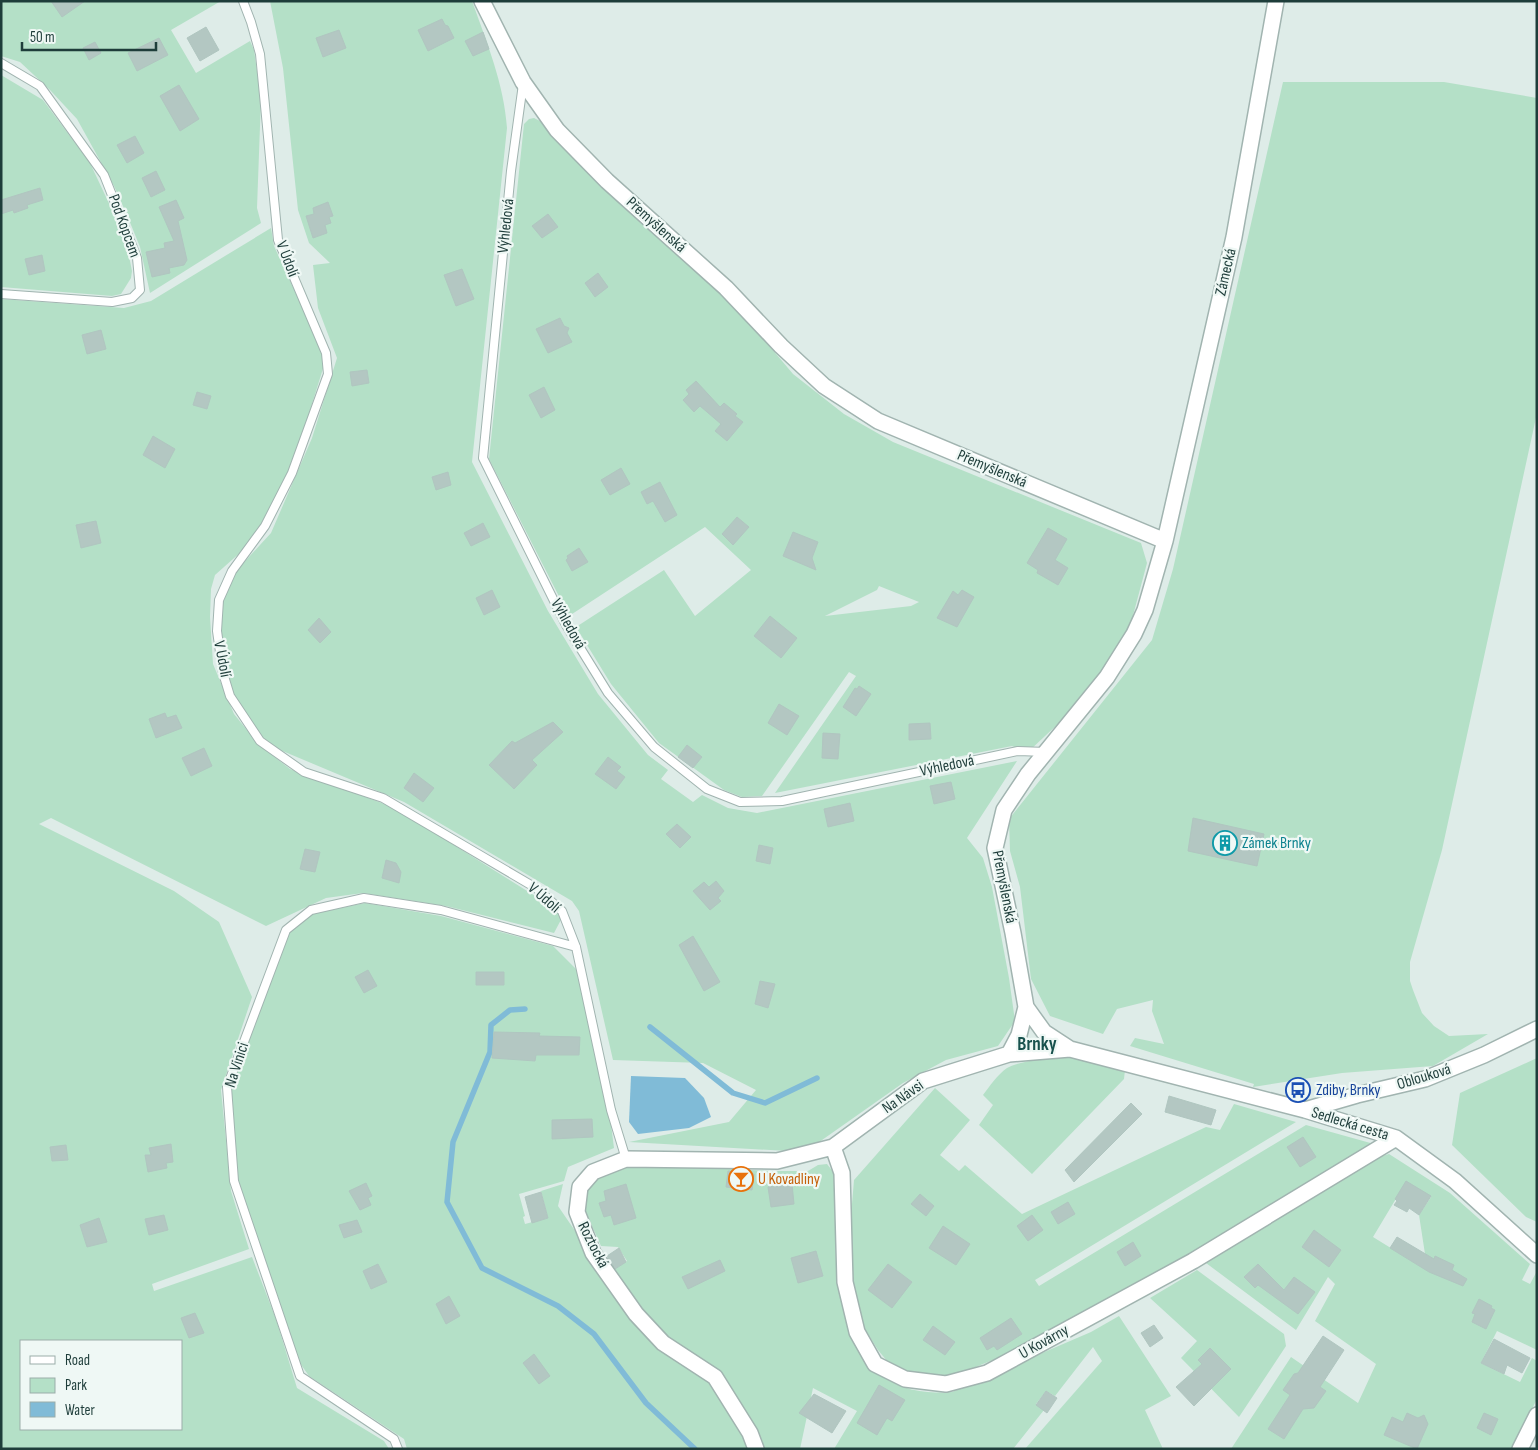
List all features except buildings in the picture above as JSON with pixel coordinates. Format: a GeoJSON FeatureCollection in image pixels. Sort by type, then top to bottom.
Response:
{"type":"FeatureCollection","features":[{"type":"Feature","properties":{"kind":"street","name":"Přemyšlenská"},"geometry":{"type":"LineString","coordinates":[[482,1],[523,82],[557,130],[607,182],[726,288],[781,346],[824,386],[878,421],[1165,541],[1145,610],[1134,634],[1107,677],[1028,774],[1004,810],[995,848],[1026,1007]]}},
{"type":"Feature","properties":{"kind":"street","name":"Zámecká"},"geometry":{"type":"LineString","coordinates":[[1165,541],[1234,237],[1276,1]]}},
{"type":"Feature","properties":{"kind":"street"},"geometry":{"type":"LineString","coordinates":[[1026,1007],[1044,1032],[1070,1049]]}},
{"type":"Feature","properties":{"kind":"street"},"geometry":{"type":"LineString","coordinates":[[1009,1054],[1019,1036],[1026,1007]]}},
{"type":"Feature","properties":{"kind":"street","name":"Oblouková"},"geometry":{"type":"LineString","coordinates":[[1305,1110],[1357,1095],[1425,1079],[1484,1055],[1537,1029]]}},
{"type":"Feature","properties":{"kind":"street","name":"Na Návsi"},"geometry":{"type":"LineString","coordinates":[[833,1147],[923,1081],[1009,1054],[1070,1049]]}},
{"type":"Feature","properties":{"kind":"street","name":"Sedlecká cesta"},"geometry":{"type":"LineString","coordinates":[[1070,1049],[1305,1110],[1396,1138],[1454,1181],[1537,1255]]}},
{"type":"Feature","properties":{"kind":"street","name":"U Kovárny"},"geometry":{"type":"LineString","coordinates":[[833,1147],[842,1173],[845,1282],[857,1332],[875,1364],[906,1379],[946,1384],[987,1373],[1176,1271],[1396,1138]]}},
{"type":"Feature","properties":{"kind":"street","name":"Roztocká"},"geometry":{"type":"LineString","coordinates":[[756,1449],[750,1433],[715,1378],[663,1343],[636,1314],[593,1253],[576,1212],[580,1187],[593,1172],[626,1159],[777,1161],[833,1147]]}},
{"type":"Feature","properties":{"kind":"street"},"geometry":{"type":"LineString","coordinates":[[1520,1449],[1537,1415]]}},
{"type":"Feature","properties":{"kind":"lane","name":"V Údolí"},"geometry":{"type":"LineString","coordinates":[[243,1],[260,54],[278,240],[326,353],[328,374],[292,473],[265,526],[232,571],[220,600],[217,631],[223,673],[230,696],[260,741],[304,772],[383,798],[536,888],[562,911],[576,947],[611,1110],[626,1159]]}},
{"type":"Feature","properties":{"kind":"lane","name":"Pod Kopcem"},"geometry":{"type":"LineString","coordinates":[[1,63],[40,86],[104,175],[137,258],[140,290],[132,298],[112,302],[1,294]]}},
{"type":"Feature","properties":{"kind":"lane","name":"Výhledová"},"geometry":{"type":"LineString","coordinates":[[523,82],[511,171],[483,458],[566,625],[608,694],[654,748],[707,789],[740,802],[782,801],[1018,751],[1046,752]]}},
{"type":"Feature","properties":{"kind":"lane","name":"Na Vinici"},"geometry":{"type":"LineString","coordinates":[[398,1449],[394,1439],[300,1376],[234,1181],[227,1087],[286,930],[312,910],[364,898],[441,910],[576,947]]}},
{"type":"Feature","properties":{"kind":"green space"},"geometry":{"type":"Polygon","coordinates":[[[1,1],[221,1],[171,30],[196,73],[250,41],[254,50],[261,99],[257,208],[261,223],[150,293],[140,247],[127,215],[114,186],[77,119],[20,62],[1,56],[1,1]]]}},
{"type":"Feature","properties":{"kind":"green space"},"geometry":{"type":"Polygon","coordinates":[[[270,1],[472,1],[499,80],[507,128],[472,462],[548,611],[598,694],[648,755],[668,770],[661,779],[693,802],[702,795],[728,808],[757,813],[1017,761],[967,838],[983,858],[992,887],[1009,978],[1015,1021],[998,1046],[946,1060],[903,1083],[805,1152],[629,1142],[729,1122],[756,1090],[703,1063],[613,1060],[579,911],[572,901],[404,802],[273,747],[263,739],[229,688],[219,618],[225,583],[271,533],[312,438],[337,358],[318,308],[313,265],[330,263],[309,243],[298,210],[283,68],[270,1]]]}},
{"type":"Feature","properties":{"kind":"green space"},"geometry":{"type":"Polygon","coordinates":[[[1,75],[43,100],[90,163],[114,214],[128,251],[132,271],[131,278],[121,294],[112,296],[1,287],[1,75]]]}},
{"type":"Feature","properties":{"kind":"green space"},"geometry":{"type":"Polygon","coordinates":[[[1283,82],[1444,82],[1537,98],[1537,413],[1442,850],[1410,962],[1410,981],[1413,990],[1422,1013],[1434,1026],[1449,1036],[1488,1034],[1433,1066],[1342,1073],[1253,1087],[1254,1084],[1130,1046],[1135,1038],[1164,1044],[1152,1011],[1153,1000],[1117,1009],[1103,1034],[1050,1016],[1031,979],[1020,887],[1010,851],[1009,819],[1152,640],[1173,569],[1283,82]]]}},
{"type":"Feature","properties":{"kind":"green space"},"geometry":{"type":"Polygon","coordinates":[[[534,118],[540,121],[624,205],[734,304],[793,374],[844,414],[893,442],[1141,543],[1147,563],[1131,623],[1109,662],[1077,706],[1028,752],[1012,746],[775,793],[856,676],[849,672],[762,796],[742,797],[724,790],[659,743],[611,684],[576,627],[664,570],[695,616],[751,570],[705,527],[569,616],[489,459],[524,124],[529,119],[534,118]],[[879,586],[877,590],[825,616],[911,606],[919,602],[879,586]]]}},
{"type":"Feature","properties":{"kind":"green space"},"geometry":{"type":"Polygon","coordinates":[[[271,228],[274,246],[326,359],[288,473],[251,543],[215,575],[211,589],[210,617],[213,664],[234,714],[259,745],[290,769],[395,808],[564,914],[554,933],[446,906],[363,893],[326,898],[266,926],[51,818],[39,824],[174,891],[219,922],[252,997],[221,1090],[231,1191],[249,1249],[152,1284],[154,1291],[252,1257],[276,1319],[297,1388],[384,1441],[389,1449],[1,1449],[1,299],[124,308],[151,301],[271,228]]]}},
{"type":"Feature","properties":{"kind":"green space"},"geometry":{"type":"Polygon","coordinates":[[[365,903],[441,916],[553,946],[578,971],[607,1093],[614,1148],[568,1167],[564,1181],[519,1194],[525,1216],[523,1217],[525,1224],[548,1218],[541,1191],[563,1184],[558,1206],[652,1343],[692,1371],[713,1381],[749,1449],[407,1449],[404,1439],[309,1376],[288,1346],[231,1173],[231,1087],[288,931],[312,914],[365,903]]]}},
{"type":"Feature","properties":{"kind":"green space"},"geometry":{"type":"Polygon","coordinates":[[[1066,1056],[1125,1070],[1124,1079],[1032,1174],[979,1125],[993,1105],[983,1095],[1007,1068],[1019,1063],[1066,1056]]]}},
{"type":"Feature","properties":{"kind":"green space"},"geometry":{"type":"Polygon","coordinates":[[[1537,1058],[1537,1222],[1526,1217],[1452,1145],[1460,1093],[1537,1058]]]}},
{"type":"Feature","properties":{"kind":"green space"},"geometry":{"type":"Polygon","coordinates":[[[935,1088],[970,1120],[940,1155],[959,1171],[965,1165],[1022,1214],[1206,1127],[1220,1130],[1234,1104],[1296,1122],[1035,1280],[1039,1286],[1306,1125],[1374,1144],[1070,1328],[966,1371],[943,1378],[919,1378],[898,1369],[887,1361],[863,1326],[852,1283],[850,1228],[854,1180],[935,1088]]]}},
{"type":"Feature","properties":{"kind":"green space"},"geometry":{"type":"Polygon","coordinates":[[[1389,1154],[1450,1193],[1530,1264],[1522,1280],[1530,1284],[1537,1271],[1537,1350],[1497,1331],[1481,1363],[1520,1382],[1532,1358],[1537,1361],[1537,1399],[1512,1449],[1231,1449],[1291,1357],[1358,1403],[1376,1364],[1315,1321],[1335,1284],[1328,1277],[1296,1330],[1206,1263],[1379,1157],[1389,1154]],[[1406,1182],[1373,1237],[1420,1266],[1425,1254],[1419,1215],[1431,1197],[1406,1182]]]}},
{"type":"Feature","properties":{"kind":"green space"},"geometry":{"type":"Polygon","coordinates":[[[627,1163],[769,1171],[808,1171],[818,1165],[827,1164],[834,1173],[837,1272],[843,1310],[854,1335],[878,1371],[896,1384],[914,1390],[952,1392],[1091,1332],[1119,1316],[1171,1396],[1145,1410],[1163,1449],[1025,1449],[1102,1361],[1093,1347],[1055,1396],[1046,1391],[1036,1404],[1044,1410],[1013,1449],[834,1449],[857,1411],[813,1388],[800,1449],[763,1449],[757,1433],[674,1342],[650,1324],[615,1269],[627,1261],[618,1247],[601,1246],[583,1206],[591,1177],[627,1163]]]}},
{"type":"Feature","properties":{"kind":"green space"},"geometry":{"type":"Polygon","coordinates":[[[1197,1270],[1284,1334],[1286,1346],[1239,1417],[1181,1358],[1197,1341],[1150,1298],[1197,1270]]]}},
{"type":"Feature","properties":{"kind":"water"},"geometry":{"type":"Polygon","coordinates":[[[631,1076],[685,1078],[704,1098],[711,1117],[689,1128],[638,1134],[629,1122],[631,1076]]]}},
{"type":"Feature","properties":{"kind":"waterway"},"geometry":{"type":"LineString","coordinates":[[525,1009],[510,1010],[491,1025],[490,1052],[453,1142],[447,1202],[482,1268],[558,1306],[594,1334],[646,1403],[695,1449]]}},
{"type":"Feature","properties":{"kind":"waterway"},"geometry":{"type":"LineString","coordinates":[[650,1027],[733,1093],[765,1103],[817,1078]]}},
{"type":"Feature","properties":{"kind":"place","name":"Zámek Brnky"},"geometry":{"type":"Point","coordinates":[1225,843]}},
{"type":"Feature","properties":{"kind":"place","name":"Zdiby, Brnky"},"geometry":{"type":"Point","coordinates":[1298,1090]}},
{"type":"Feature","properties":{"kind":"place","name":"U Kovadliny"},"geometry":{"type":"Point","coordinates":[741,1179]}},
{"type":"Feature","properties":{"kind":"district","name":"Brnky"},"geometry":{"type":"Point","coordinates":[1037,1044]}}]}
